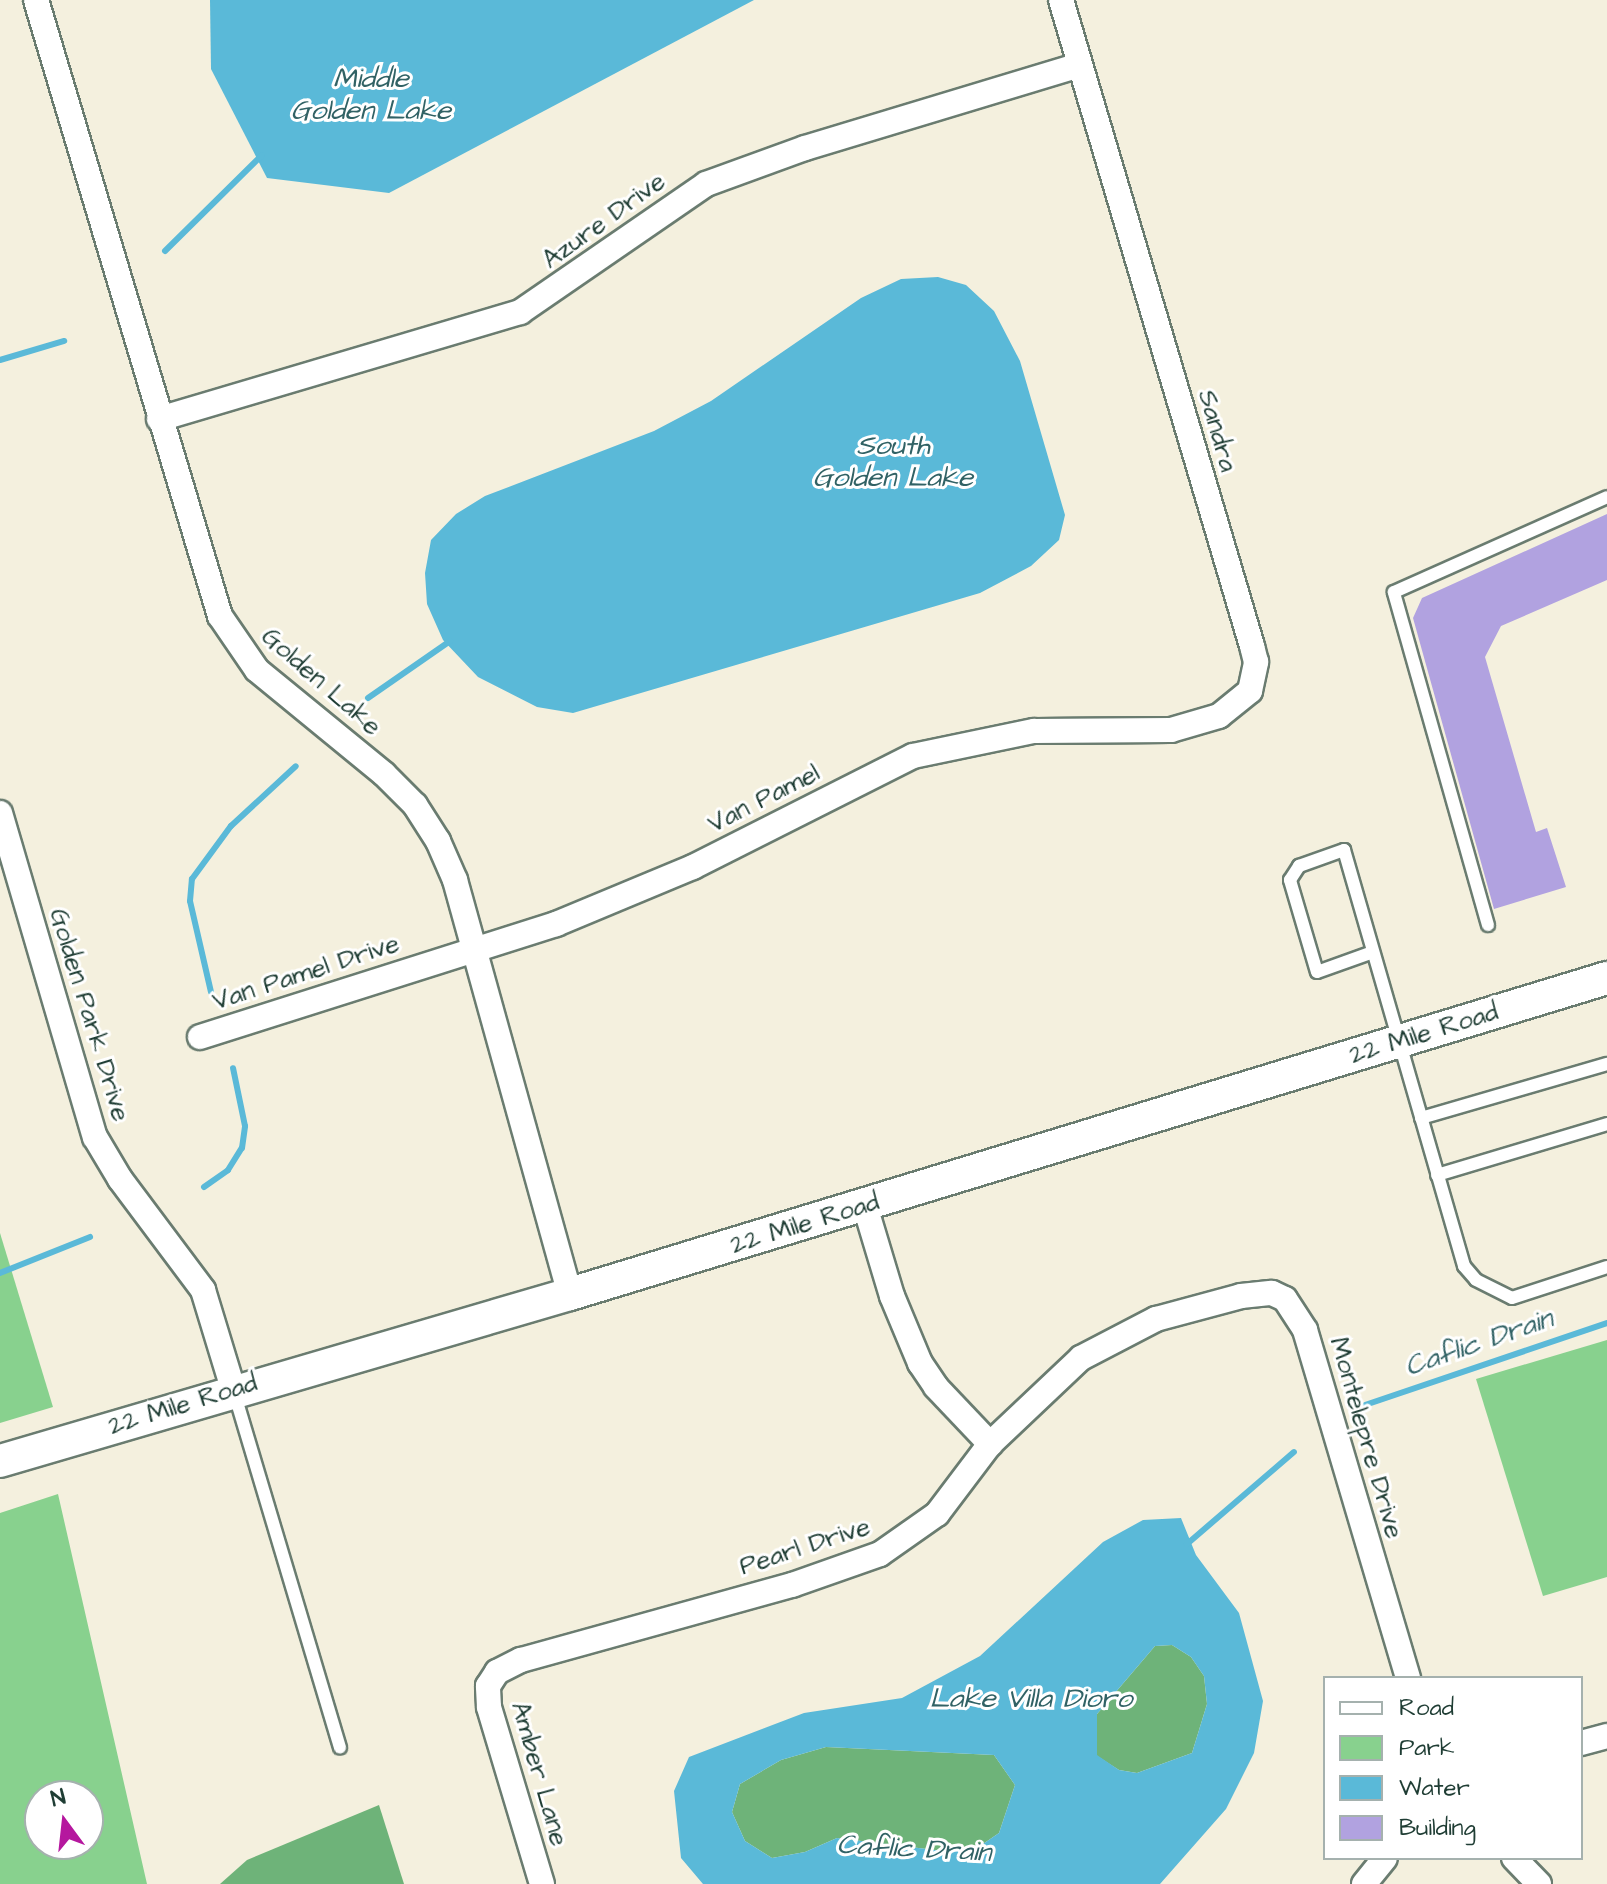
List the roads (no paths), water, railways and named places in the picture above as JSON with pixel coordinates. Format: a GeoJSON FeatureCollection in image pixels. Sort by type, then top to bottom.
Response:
{"type":"FeatureCollection","features":[{"type":"Feature","properties":{"kind":"street","name":"Golden Lake"},"geometry":{"type":"LineString","coordinates":[[36,0],[202,566],[235,643],[257,670],[415,805],[449,867],[570,1294]]}},
{"type":"Feature","properties":{"kind":"street","name":"Sandra"},"geometry":{"type":"LineString","coordinates":[[1061,0],[1256,662],[1250,691],[1219,716],[1171,730],[1132,730]]}},
{"type":"Feature","properties":{"kind":"street","name":"Azure Drive"},"geometry":{"type":"LineString","coordinates":[[159,419],[520,312],[706,184],[805,148],[1080,65]]}},
{"type":"Feature","properties":{"kind":"street","name":"Van Pamel"},"geometry":{"type":"LineString","coordinates":[[430,963],[475,951],[693,867],[913,756],[1034,731],[1132,730]]}},
{"type":"Feature","properties":{"kind":"street","name":"Golden Park Drive"},"geometry":{"type":"LineString","coordinates":[[0,813],[95,1137],[120,1179],[203,1290],[233,1389]]}},
{"type":"Feature","properties":{"kind":"street","name":"Van Pamel Drive"},"geometry":{"type":"LineString","coordinates":[[200,1037],[430,963]]}},
{"type":"Feature","properties":{"kind":"street","name":"22 Mile Road"},"geometry":{"type":"LineString","coordinates":[[0,1461],[233,1389],[570,1294],[865,1206],[1607,978]]}},
{"type":"Feature","properties":{"kind":"street"},"geometry":{"type":"LineString","coordinates":[[865,1206],[892,1296],[920,1363],[936,1387],[990,1444]]}},
{"type":"Feature","properties":{"kind":"street","name":"Montelepre Drive"},"geometry":{"type":"LineString","coordinates":[[1204,1305],[1272,1293],[1296,1310],[1407,1676]]}},
{"type":"Feature","properties":{"kind":"street","name":"Pearl Drive"},"geometry":{"type":"LineString","coordinates":[[490,1679],[521,1660],[792,1585],[880,1554],[937,1514],[990,1444],[1081,1358],[1126,1331],[1204,1305]]}},
{"type":"Feature","properties":{"kind":"street","name":"Amber Lane"},"geometry":{"type":"LineString","coordinates":[[490,1679],[489,1707],[542,1884]]}},
{"type":"Feature","properties":{"kind":"street"},"geometry":{"type":"LineString","coordinates":[[1583,1742],[1607,1736]]}},
{"type":"Feature","properties":{"kind":"street"},"geometry":{"type":"LineString","coordinates":[[1364,1884],[1383,1860]]}},
{"type":"Feature","properties":{"kind":"street"},"geometry":{"type":"LineString","coordinates":[[1516,1860],[1539,1884]]}},
{"type":"Feature","properties":{"kind":"lane"},"geometry":{"type":"LineString","coordinates":[[1488,925],[1394,592],[1607,497]]}},
{"type":"Feature","properties":{"kind":"lane"},"geometry":{"type":"LineString","coordinates":[[1373,952],[1317,972],[1290,880],[1299,866],[1344,850],[1464,1266],[1492,1289],[1512,1298],[1607,1267]]}},
{"type":"Feature","properties":{"kind":"lane"},"geometry":{"type":"LineString","coordinates":[[1421,1118],[1607,1064]]}},
{"type":"Feature","properties":{"kind":"lane"},"geometry":{"type":"LineString","coordinates":[[1437,1175],[1607,1124]]}},
{"type":"Feature","properties":{"kind":"lane"},"geometry":{"type":"LineString","coordinates":[[233,1389],[340,1748]]}},
{"type":"Feature","properties":{"kind":"water","name":"Middle Golden Lake"},"geometry":{"type":"Polygon","coordinates":[[[210,0],[754,0],[389,193],[267,178],[211,69],[210,0]]]}},
{"type":"Feature","properties":{"kind":"water","name":"South Golden Lake"},"geometry":{"type":"Polygon","coordinates":[[[938,277],[966,285],[994,311],[1020,361],[1065,515],[1059,540],[1031,566],[980,593],[573,713],[537,707],[478,677],[443,640],[427,604],[425,573],[431,540],[456,514],[485,496],[654,431],[711,401],[861,298],[901,279],[938,277]]]}},
{"type":"Feature","properties":{"kind":"water","name":"Lake Villa Dioro"},"geometry":{"type":"Polygon","coordinates":[[[1181,1518],[1196,1555],[1239,1613],[1263,1701],[1254,1753],[1226,1809],[1160,1884],[703,1884],[681,1858],[674,1791],[689,1757],[804,1713],[902,1698],[980,1656],[1103,1542],[1143,1520],[1181,1518]],[[1172,1645],[1155,1646],[1097,1714],[1097,1755],[1119,1770],[1137,1773],[1192,1753],[1207,1704],[1204,1676],[1191,1657],[1172,1645]],[[826,1747],[781,1760],[740,1784],[732,1812],[745,1841],[772,1858],[805,1852],[837,1838],[943,1851],[980,1846],[999,1833],[1015,1785],[994,1755],[826,1747]]]}},
{"type":"Feature","properties":{"kind":"waterway"},"geometry":{"type":"LineString","coordinates":[[165,251],[262,155]]}},
{"type":"Feature","properties":{"kind":"waterway"},"geometry":{"type":"LineString","coordinates":[[0,360],[64,341]]}},
{"type":"Feature","properties":{"kind":"waterway"},"geometry":{"type":"LineString","coordinates":[[368,698],[450,641]]}},
{"type":"Feature","properties":{"kind":"waterway"},"geometry":{"type":"LineString","coordinates":[[211,992],[190,901],[192,879],[231,826],[296,766]]}},
{"type":"Feature","properties":{"kind":"waterway"},"geometry":{"type":"LineString","coordinates":[[204,1187],[228,1170],[242,1148],[245,1126],[233,1068]]}},
{"type":"Feature","properties":{"kind":"waterway"},"geometry":{"type":"LineString","coordinates":[[0,1273],[90,1237]]}},
{"type":"Feature","properties":{"kind":"waterway","name":"Caflic Drain"},"geometry":{"type":"LineString","coordinates":[[1365,1405],[1607,1323]]}},
{"type":"Feature","properties":{"kind":"waterway","name":"Caflic Drain"},"geometry":{"type":"LineString","coordinates":[[1187,1544],[1294,1452]]}}]}
